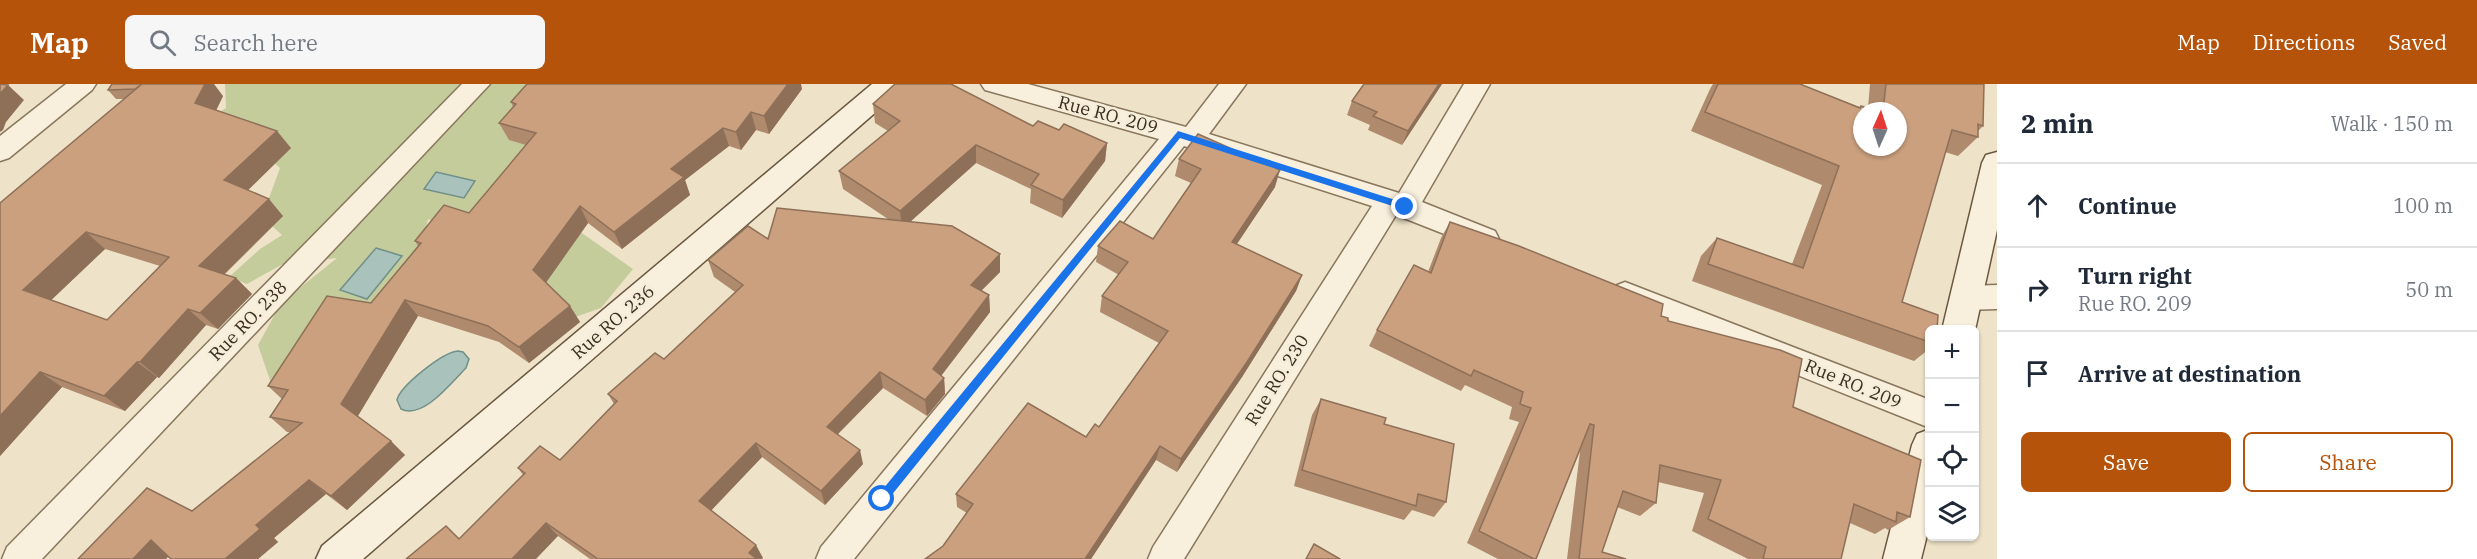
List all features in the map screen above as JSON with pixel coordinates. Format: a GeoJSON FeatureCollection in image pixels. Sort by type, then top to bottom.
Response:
{"type":"FeatureCollection","features":[{"type":"Feature","properties":{"kind":"street"},"geometry":{"type":"LineString","coordinates":[[0,151],[83,84]]}},
{"type":"Feature","properties":{"kind":"street","name":"Rue RO. 238"},"geometry":{"type":"LineString","coordinates":[[19,559],[477,84]]}},
{"type":"Feature","properties":{"kind":"street","name":"Rue RO. 236"},"geometry":{"type":"LineString","coordinates":[[335,559],[890,84]]}},
{"type":"Feature","properties":{"kind":"street","name":"Rue RO. 209"},"geometry":{"type":"LineString","coordinates":[[994,84],[1185,136],[1397,204],[1514,250]]}},
{"type":"Feature","properties":{"kind":"street"},"geometry":{"type":"LineString","coordinates":[[833,559],[1185,136],[1233,84]]}},
{"type":"Feature","properties":{"kind":"street","name":"Rue RO. 230"},"geometry":{"type":"LineString","coordinates":[[1165,559],[1477,84]]}},
{"type":"Feature","properties":{"kind":"street"},"geometry":{"type":"LineString","coordinates":[[1959,325],[1997,163]]}},
{"type":"Feature","properties":{"kind":"street","name":"Rue RO. 209"},"geometry":{"type":"LineString","coordinates":[[1601,284],[1925,412]]}},
{"type":"Feature","properties":{"kind":"street"},"geometry":{"type":"LineString","coordinates":[[1965,298],[1997,297]]}},
{"type":"Feature","properties":{"kind":"street"},"geometry":{"type":"LineString","coordinates":[[1902,559],[1925,462]]}},
{"type":"Feature","properties":{"kind":"green space"},"geometry":{"type":"Polygon","coordinates":[[[225,84],[543,84],[579,231],[633,269],[601,308],[521,336],[465,235],[428,219],[421,248],[450,260],[351,325],[274,392],[258,345],[281,303],[337,258],[283,264],[247,284],[229,277],[260,249],[282,235],[262,217],[280,168],[259,150],[185,135],[226,108],[225,84]]]}},
{"type":"Feature","properties":{"kind":"water"},"geometry":{"type":"Polygon","coordinates":[[[436,172],[475,181],[464,198],[424,189],[436,172]]]}},
{"type":"Feature","properties":{"kind":"water"},"geometry":{"type":"Polygon","coordinates":[[[376,248],[402,256],[367,299],[340,290],[376,248]]]}},
{"type":"Feature","properties":{"kind":"water"},"geometry":{"type":"Polygon","coordinates":[[[458,351],[463,352],[469,359],[466,368],[445,390],[428,405],[410,411],[401,409],[397,400],[406,387],[433,363],[458,351]]]}},
{"type":"Feature","properties":{"kind":"building"},"geometry":{"type":"Polygon","coordinates":[[[0,84],[8,85],[0,94],[0,84]]]}},
{"type":"Feature","properties":{"kind":"building"},"geometry":{"type":"Polygon","coordinates":[[[112,84],[142,84],[135,89],[108,90],[112,84]]]}},
{"type":"Feature","properties":{"kind":"building"},"geometry":{"type":"Polygon","coordinates":[[[142,84],[205,84],[195,103],[277,131],[224,180],[269,199],[199,266],[236,278],[200,313],[188,309],[140,362],[137,362],[104,396],[40,372],[0,416],[0,203],[142,84]],[[86,232],[23,290],[107,320],[169,257],[86,232]]]}},
{"type":"Feature","properties":{"kind":"building"},"geometry":{"type":"Polygon","coordinates":[[[527,84],[788,84],[764,116],[751,112],[736,132],[723,128],[671,169],[684,177],[614,232],[580,206],[533,270],[570,306],[519,347],[488,326],[405,300],[341,404],[391,441],[331,496],[309,480],[256,525],[260,529],[225,559],[171,559],[151,540],[133,559],[78,559],[147,488],[192,511],[302,423],[270,417],[288,390],[268,386],[327,296],[371,303],[421,243],[415,241],[444,205],[469,213],[536,133],[499,123],[516,104],[511,102],[527,84]]]}},
{"type":"Feature","properties":{"kind":"building"},"geometry":{"type":"Polygon","coordinates":[[[895,84],[951,84],[1033,126],[1038,121],[1059,130],[1064,124],[1107,143],[1063,200],[1031,185],[1039,174],[976,145],[900,211],[839,171],[900,121],[873,104],[895,84]]]}},
{"type":"Feature","properties":{"kind":"building"},"geometry":{"type":"Polygon","coordinates":[[[1364,84],[1439,84],[1408,131],[1373,116],[1377,112],[1352,101],[1364,84]]]}},
{"type":"Feature","properties":{"kind":"building"},"geometry":{"type":"Polygon","coordinates":[[[1718,84],[1800,84],[1853,105],[1853,156],[1907,156],[1907,102],[1884,102],[1886,84],[1984,84],[1983,126],[1978,124],[1978,137],[1952,130],[1902,302],[1938,315],[1937,325],[1925,325],[1925,341],[1708,264],[1717,238],[1803,268],[1839,166],[1705,112],[1718,84]]]}},
{"type":"Feature","properties":{"kind":"building"},"geometry":{"type":"Polygon","coordinates":[[[1198,134],[1280,170],[1232,242],[1302,275],[1247,362],[1181,459],[1160,446],[1085,559],[925,559],[943,546],[973,504],[956,494],[1028,403],[1086,437],[1095,424],[1099,427],[1168,331],[1102,296],[1128,262],[1098,246],[1120,221],[1153,239],[1201,169],[1179,159],[1198,134]]]}},
{"type":"Feature","properties":{"kind":"building"},"geometry":{"type":"Polygon","coordinates":[[[777,208],[952,226],[1000,254],[971,285],[989,295],[933,369],[944,378],[925,400],[880,372],[827,427],[860,450],[821,491],[756,443],[699,501],[756,545],[749,553],[757,559],[598,559],[546,523],[512,559],[406,559],[446,526],[459,539],[525,473],[518,468],[540,446],[560,460],[617,401],[608,394],[655,353],[664,359],[743,285],[708,260],[748,226],[768,239],[777,208]]]}},
{"type":"Feature","properties":{"kind":"building"},"geometry":{"type":"Polygon","coordinates":[[[1450,222],[1519,246],[1663,304],[1661,316],[1668,318],[1668,321],[1780,350],[1802,359],[1793,407],[1921,460],[1910,517],[1897,512],[1896,522],[1854,504],[1841,559],[1763,559],[1766,547],[1708,519],[1721,480],[1660,465],[1656,503],[1623,491],[1602,552],[1626,559],[1579,559],[1594,425],[1590,424],[1536,559],[1479,531],[1531,408],[1520,404],[1523,392],[1474,370],[1471,376],[1377,330],[1414,265],[1431,273],[1450,222]]]}},
{"type":"Feature","properties":{"kind":"building"},"geometry":{"type":"Polygon","coordinates":[[[1321,399],[1386,418],[1384,424],[1454,444],[1446,502],[1418,494],[1416,506],[1302,470],[1321,399]]]}},
{"type":"Feature","properties":{"kind":"building"},"geometry":{"type":"Polygon","coordinates":[[[1314,544],[1340,559],[1306,559],[1314,544]]]}},
{"type":"Feature","properties":{"kind":"route"},"geometry":{"type":"LineString","coordinates":[[882,499],[1178,134],[1405,207]]}}]}
